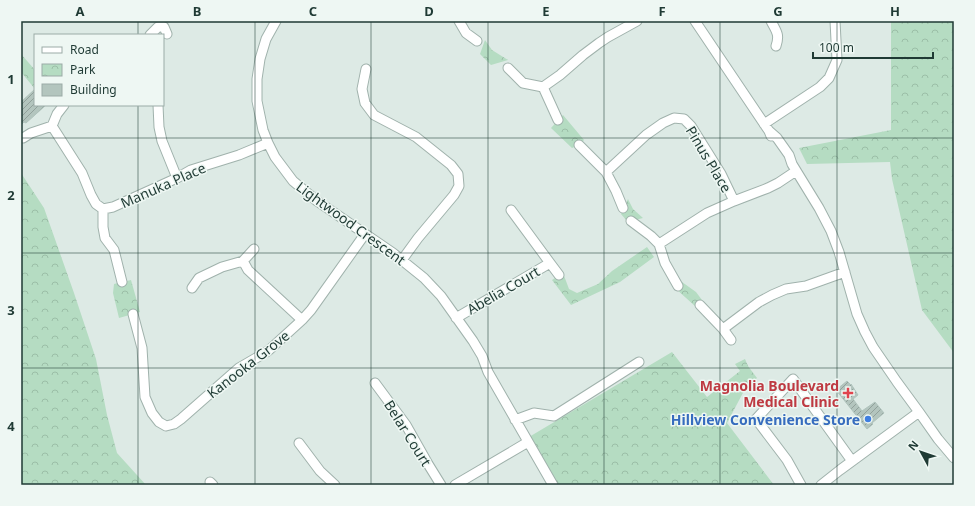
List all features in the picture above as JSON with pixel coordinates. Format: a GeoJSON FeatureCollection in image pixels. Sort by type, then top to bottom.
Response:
{"type":"FeatureCollection","features":[{"type":"Feature","properties":{"kind":"street","name":"Lightwood Crescent"},"geometry":{"type":"LineString","coordinates":[[276,21],[266,39],[260,59],[257,79],[257,101],[263,130],[275,157],[293,181],[317,201],[402,260],[424,278],[441,296],[458,320],[468,344],[477,359],[488,372],[553,485]]}},
{"type":"Feature","properties":{"kind":"street"},"geometry":{"type":"LineString","coordinates":[[459,21],[466,33],[477,41]]}},
{"type":"Feature","properties":{"kind":"street"},"geometry":{"type":"LineString","coordinates":[[508,68],[523,82],[543,87],[599,43],[637,21]]}},
{"type":"Feature","properties":{"kind":"street"},"geometry":{"type":"LineString","coordinates":[[695,21],[767,128],[772,140],[781,154],[794,167],[822,213],[839,252],[857,314],[873,347],[938,439],[954,458]]}},
{"type":"Feature","properties":{"kind":"street"},"geometry":{"type":"LineString","coordinates":[[771,21],[778,34],[776,46]]}},
{"type":"Feature","properties":{"kind":"street"},"geometry":{"type":"LineString","coordinates":[[767,128],[820,87],[829,78],[837,60],[835,21]]}},
{"type":"Feature","properties":{"kind":"street"},"geometry":{"type":"LineString","coordinates":[[151,34],[158,27],[164,27],[167,34]]}},
{"type":"Feature","properties":{"kind":"street"},"geometry":{"type":"LineString","coordinates":[[366,69],[362,89],[365,103],[374,115],[416,137],[451,166],[458,174],[459,186],[454,196],[418,238],[402,260]]}},
{"type":"Feature","properties":{"kind":"street"},"geometry":{"type":"LineString","coordinates":[[543,87],[558,120]]}},
{"type":"Feature","properties":{"kind":"street"},"geometry":{"type":"LineString","coordinates":[[23,138],[31,133],[52,126],[57,114],[63,106]]}},
{"type":"Feature","properties":{"kind":"street"},"geometry":{"type":"LineString","coordinates":[[158,106],[159,127],[162,141],[177,178]]}},
{"type":"Feature","properties":{"kind":"street","name":"Pinus Place"},"geometry":{"type":"LineString","coordinates":[[606,172],[646,135],[663,123],[674,118],[684,119],[691,126],[721,174],[734,201]]}},
{"type":"Feature","properties":{"kind":"street","name":"Manuka Place"},"geometry":{"type":"LineString","coordinates":[[52,126],[82,174],[96,204],[103,209],[113,207],[177,178],[191,170],[239,155],[268,143]]}},
{"type":"Feature","properties":{"kind":"street"},"geometry":{"type":"LineString","coordinates":[[579,145],[606,172],[623,208]]}},
{"type":"Feature","properties":{"kind":"street"},"geometry":{"type":"LineString","coordinates":[[659,244],[707,213],[778,183],[794,167]]}},
{"type":"Feature","properties":{"kind":"street","name":"Manuka Place"},"geometry":{"type":"LineString","coordinates":[[103,209],[104,233],[114,250],[122,282]]}},
{"type":"Feature","properties":{"kind":"street","name":"Abelia Court"},"geometry":{"type":"LineString","coordinates":[[511,210],[558,275]]}},
{"type":"Feature","properties":{"kind":"street"},"geometry":{"type":"LineString","coordinates":[[631,221],[659,244],[665,263],[678,286]]}},
{"type":"Feature","properties":{"kind":"street","name":"Kanooka Grove"},"geometry":{"type":"LineString","coordinates":[[133,314],[142,348],[145,396],[152,413],[159,422],[166,426],[174,424],[239,368],[268,351],[302,320],[365,234]]}},
{"type":"Feature","properties":{"kind":"street"},"geometry":{"type":"LineString","coordinates":[[192,288],[199,278],[222,267],[243,261],[254,249]]}},
{"type":"Feature","properties":{"kind":"street"},"geometry":{"type":"LineString","coordinates":[[243,261],[248,270],[302,320]]}},
{"type":"Feature","properties":{"kind":"street","name":"Abelia Court"},"geometry":{"type":"LineString","coordinates":[[458,320],[550,263]]}},
{"type":"Feature","properties":{"kind":"street"},"geometry":{"type":"LineString","coordinates":[[723,329],[759,302],[772,295],[786,289],[806,286],[845,272]]}},
{"type":"Feature","properties":{"kind":"street"},"geometry":{"type":"LineString","coordinates":[[700,305],[723,329],[731,340]]}},
{"type":"Feature","properties":{"kind":"street"},"geometry":{"type":"LineString","coordinates":[[515,420],[534,413],[554,416],[639,362]]}},
{"type":"Feature","properties":{"kind":"street"},"geometry":{"type":"LineString","coordinates":[[801,485],[787,460],[756,419],[792,379],[852,461]]}},
{"type":"Feature","properties":{"kind":"street","name":"Belar Court"},"geometry":{"type":"LineString","coordinates":[[375,383],[406,425],[441,485]]}},
{"type":"Feature","properties":{"kind":"street"},"geometry":{"type":"LineString","coordinates":[[821,485],[919,412]]}},
{"type":"Feature","properties":{"kind":"street"},"geometry":{"type":"LineString","coordinates":[[455,485],[528,442]]}},
{"type":"Feature","properties":{"kind":"street"},"geometry":{"type":"LineString","coordinates":[[299,443],[320,471],[335,485]]}},
{"type":"Feature","properties":{"kind":"green space"},"geometry":{"type":"Polygon","coordinates":[[[891,21],[954,21],[954,353],[922,310],[892,179],[890,162],[807,164],[799,148],[891,130],[891,21]]]}},
{"type":"Feature","properties":{"kind":"green space"},"geometry":{"type":"Polygon","coordinates":[[[485,40],[492,50],[508,60],[491,65],[480,54],[485,40]]]}},
{"type":"Feature","properties":{"kind":"green space"},"geometry":{"type":"Polygon","coordinates":[[[21,54],[34,69],[34,88],[21,72],[21,54]]]}},
{"type":"Feature","properties":{"kind":"green space"},"geometry":{"type":"Polygon","coordinates":[[[563,115],[584,140],[579,145],[572,148],[551,128],[563,115]]]}},
{"type":"Feature","properties":{"kind":"green space"},"geometry":{"type":"Polygon","coordinates":[[[21,173],[44,208],[74,293],[96,359],[107,415],[117,453],[146,485],[21,485],[21,173]]]}},
{"type":"Feature","properties":{"kind":"green space"},"geometry":{"type":"Polygon","coordinates":[[[628,199],[633,209],[643,218],[627,221],[621,214],[628,199]]]}},
{"type":"Feature","properties":{"kind":"green space"},"geometry":{"type":"Polygon","coordinates":[[[647,247],[654,257],[620,282],[571,305],[552,280],[563,273],[569,289],[577,293],[598,284],[612,271],[647,247]]]}},
{"type":"Feature","properties":{"kind":"green space"},"geometry":{"type":"Polygon","coordinates":[[[131,280],[140,312],[119,318],[113,293],[114,284],[131,280]]]}},
{"type":"Feature","properties":{"kind":"green space"},"geometry":{"type":"Polygon","coordinates":[[[682,282],[696,292],[702,300],[700,305],[696,307],[675,288],[682,282]]]}},
{"type":"Feature","properties":{"kind":"green space"},"geometry":{"type":"Polygon","coordinates":[[[672,352],[707,397],[740,371],[735,364],[745,359],[748,366],[757,378],[745,389],[727,423],[774,485],[557,485],[529,437],[672,352]]]}},
{"type":"Feature","properties":{"kind":"building"},"geometry":{"type":"Polygon","coordinates":[[[34,90],[34,106],[45,106],[26,123],[24,122],[21,125],[21,102],[34,90]]]}},
{"type":"Feature","properties":{"kind":"building"},"geometry":{"type":"Polygon","coordinates":[[[847,381],[851,384],[858,395],[853,399],[862,411],[875,402],[884,413],[867,429],[836,390],[847,381]]]}},
{"type":"Feature","properties":{"kind":"place","name":"Magnolia Boulevard Medical Clinic"},"geometry":{"type":"Point","coordinates":[848,393]}},
{"type":"Feature","properties":{"kind":"place","name":"Hillview Convenience Store"},"geometry":{"type":"Point","coordinates":[868,419]}}]}
